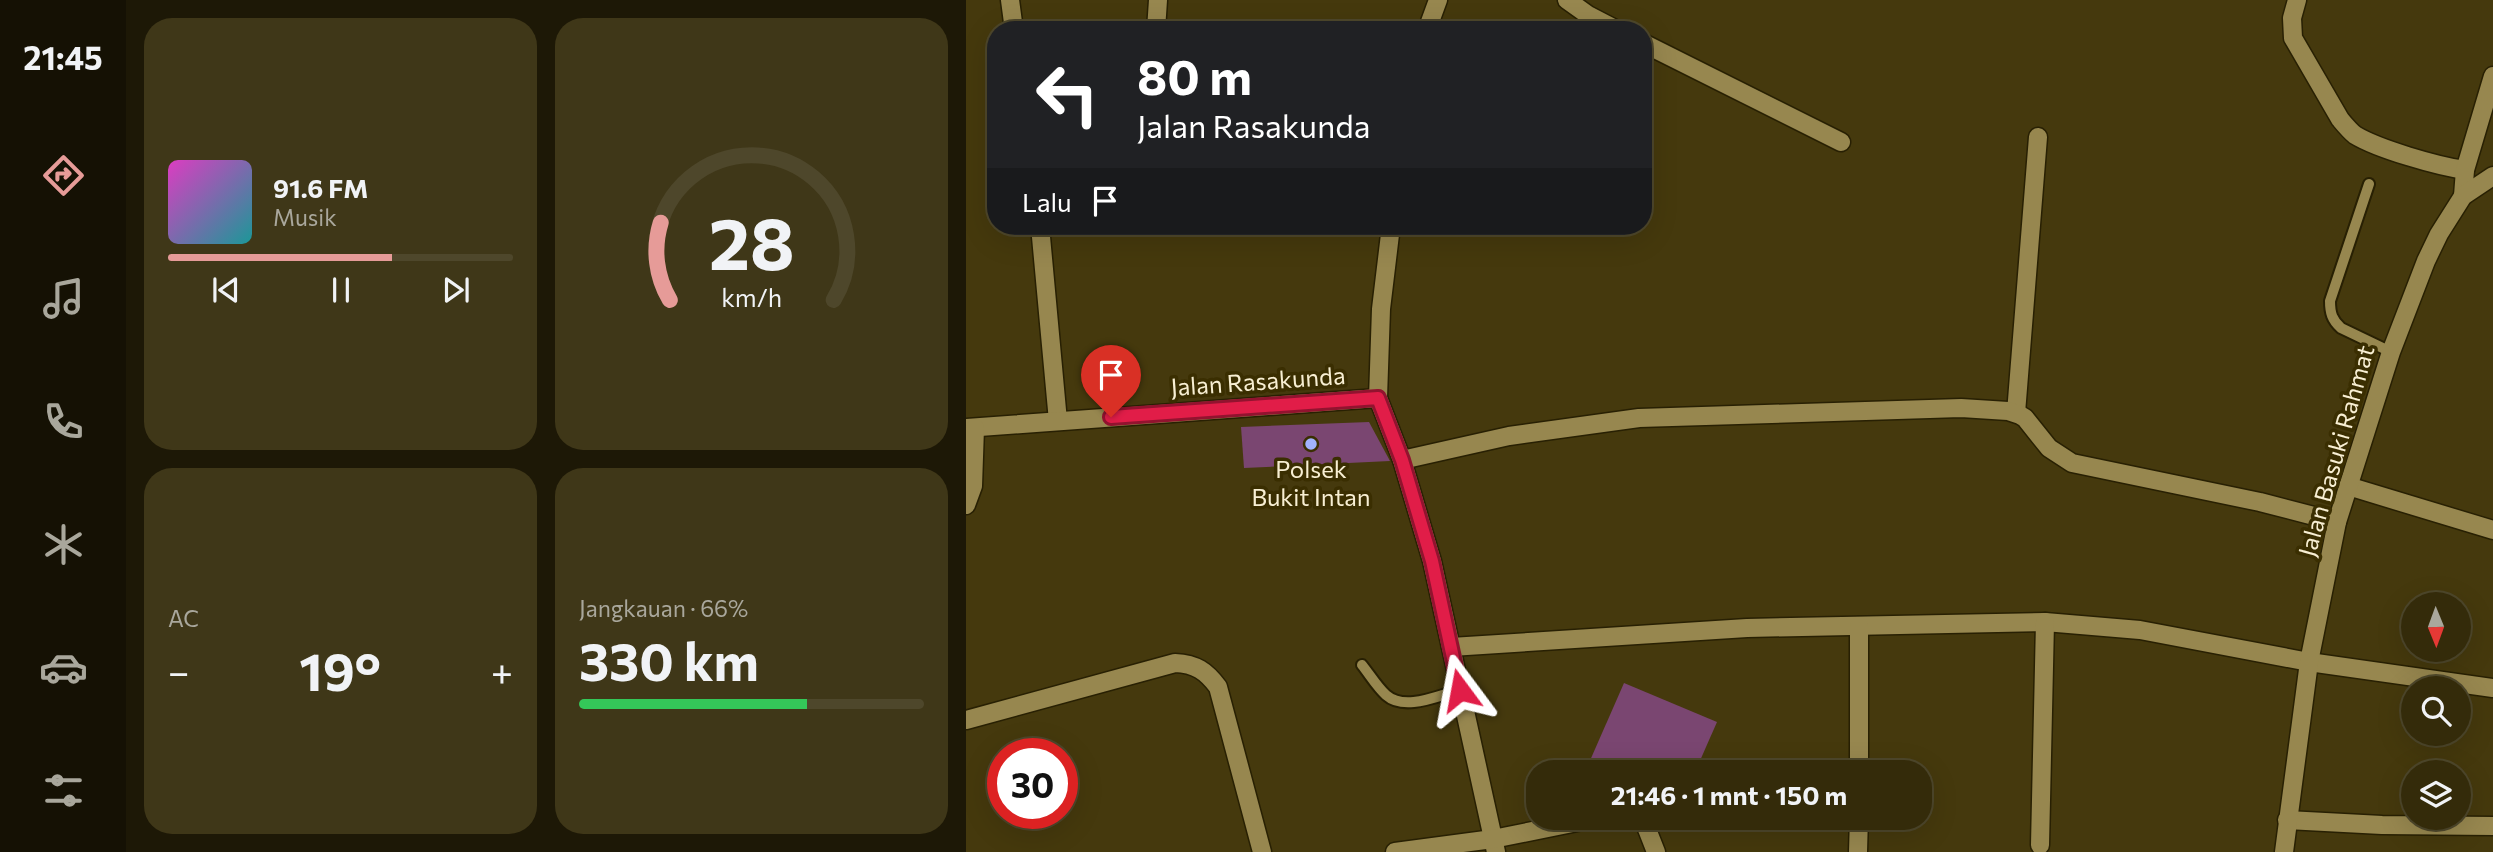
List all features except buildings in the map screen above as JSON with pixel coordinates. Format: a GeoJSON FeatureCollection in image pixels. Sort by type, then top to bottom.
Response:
{"type":"FeatureCollection","features":[{"type":"Feature","properties":{"kind":"street"},"geometry":{"type":"LineString","coordinates":[[1010,0],[1013,21]]}},
{"type":"Feature","properties":{"kind":"street"},"geometry":{"type":"LineString","coordinates":[[1157,21],[1158,0]]}},
{"type":"Feature","properties":{"kind":"street"},"geometry":{"type":"LineString","coordinates":[[1430,21],[1438,0]]}},
{"type":"Feature","properties":{"kind":"street"},"geometry":{"type":"LineString","coordinates":[[1567,0],[1600,21]]}},
{"type":"Feature","properties":{"kind":"street"},"geometry":{"type":"LineString","coordinates":[[2297,0],[2292,18],[2293,38],[2349,130],[2368,141],[2445,167],[2465,170]]}},
{"type":"Feature","properties":{"kind":"street"},"geometry":{"type":"LineString","coordinates":[[1652,48],[1841,142]]}},
{"type":"Feature","properties":{"kind":"street"},"geometry":{"type":"LineString","coordinates":[[2463,197],[2465,170],[2493,76]]}},
{"type":"Feature","properties":{"kind":"street"},"geometry":{"type":"LineString","coordinates":[[2016,413],[2038,137]]}},
{"type":"Feature","properties":{"kind":"street","name":"Jalan Basuki Rahmat"},"geometry":{"type":"LineString","coordinates":[[2284,852],[2309,662],[2337,522],[2348,486],[2391,352],[2426,261],[2439,234],[2463,197],[2493,176]]}},
{"type":"Feature","properties":{"kind":"street"},"geometry":{"type":"LineString","coordinates":[[1041,235],[1058,421]]}},
{"type":"Feature","properties":{"kind":"street"},"geometry":{"type":"LineString","coordinates":[[1378,398],[1381,309],[1390,235]]}},
{"type":"Feature","properties":{"kind":"street","name":"Jalan Rasakunda"},"geometry":{"type":"LineString","coordinates":[[971,428],[1378,398],[1402,460],[1432,561],[1494,845]]}},
{"type":"Feature","properties":{"kind":"street"},"geometry":{"type":"LineString","coordinates":[[1402,460],[1508,436],[1639,418],[1961,408],[2016,413],[2025,418],[2049,448],[2072,463],[2260,502],[2337,522]]}},
{"type":"Feature","properties":{"kind":"street"},"geometry":{"type":"LineString","coordinates":[[966,505],[973,486],[971,428]]}},
{"type":"Feature","properties":{"kind":"street"},"geometry":{"type":"LineString","coordinates":[[2348,486],[2493,530]]}},
{"type":"Feature","properties":{"kind":"street"},"geometry":{"type":"LineString","coordinates":[[1451,647],[1747,628],[2045,622],[2140,630],[2309,662],[2493,688]]}},
{"type":"Feature","properties":{"kind":"street"},"geometry":{"type":"LineString","coordinates":[[2039,845],[2045,622]]}},
{"type":"Feature","properties":{"kind":"street"},"geometry":{"type":"LineString","coordinates":[[1859,626],[1859,760]]}},
{"type":"Feature","properties":{"kind":"street"},"geometry":{"type":"LineString","coordinates":[[966,720],[1175,663],[1197,666],[1206,672],[1218,687],[1262,852]]}},
{"type":"Feature","properties":{"kind":"street"},"geometry":{"type":"LineString","coordinates":[[2287,820],[2382,825],[2493,826]]}},
{"type":"Feature","properties":{"kind":"street"},"geometry":{"type":"LineString","coordinates":[[1395,852],[1494,845],[1552,830]]}},
{"type":"Feature","properties":{"kind":"street"},"geometry":{"type":"LineString","coordinates":[[1647,830],[1656,852]]}},
{"type":"Feature","properties":{"kind":"street"},"geometry":{"type":"LineString","coordinates":[[1858,852],[1859,830]]}},
{"type":"Feature","properties":{"kind":"lane"},"geometry":{"type":"LineString","coordinates":[[2369,184],[2330,301],[2330,309],[2335,322],[2341,328],[2391,352]]}},
{"type":"Feature","properties":{"kind":"lane"},"geometry":{"type":"LineString","coordinates":[[1363,665],[1388,697],[1398,702],[1410,703],[1460,690]]}},
{"type":"Feature","properties":{"kind":"place","name":"Polsek Bukit Intan"},"geometry":{"type":"Point","coordinates":[1311,444]}},
{"type":"Feature","properties":{"kind":"route"},"geometry":{"type":"LineString","coordinates":[[1111,417],[1378,398],[1402,460],[1432,561],[1460,690]]}}]}
